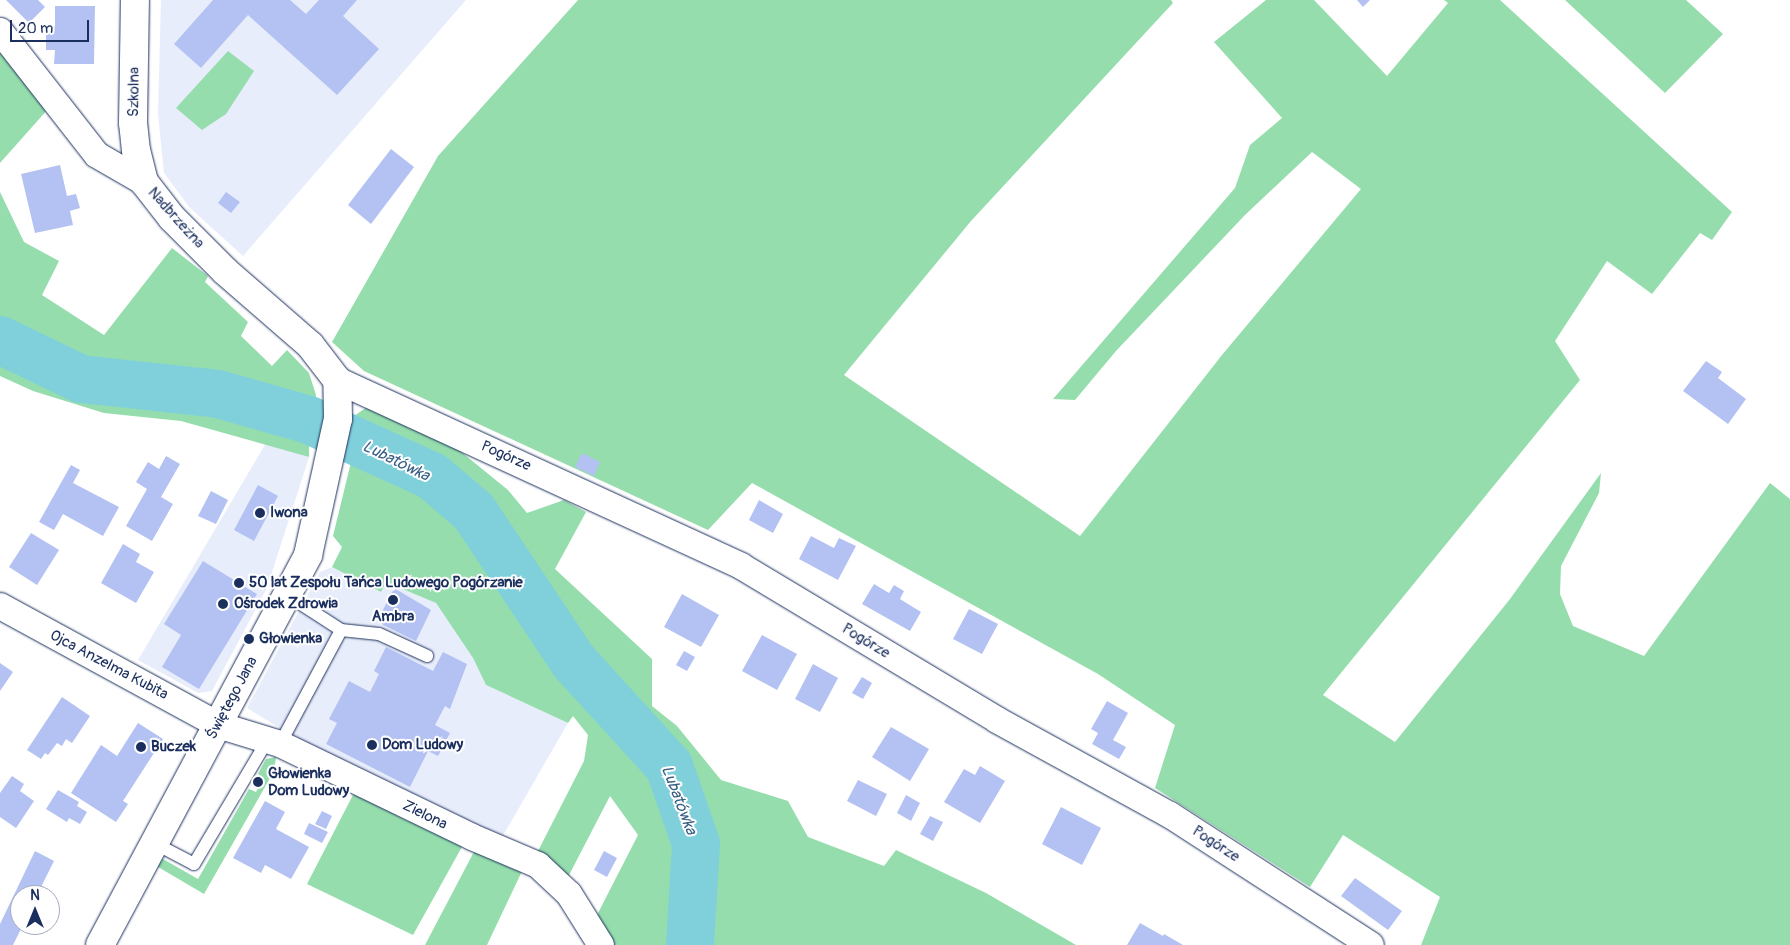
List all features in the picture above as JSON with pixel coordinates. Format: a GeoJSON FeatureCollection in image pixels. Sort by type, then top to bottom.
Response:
{"type":"FeatureCollection","features":[{"type":"Feature","properties":{"kind":"street","name":"Szkolna"},"geometry":{"type":"LineString","coordinates":[[139,5],[133,123],[136,152],[144,182]]}},
{"type":"Feature","properties":{"kind":"street","name":"Nadbrzeżna"},"geometry":{"type":"LineString","coordinates":[[0,32],[96,155],[144,182],[172,218],[225,271],[310,345],[337,380]]}},
{"type":"Feature","properties":{"kind":"street","name":"Świętego Jana"},"geometry":{"type":"LineString","coordinates":[[100,945],[287,595],[314,540],[338,419],[337,380]]}},
{"type":"Feature","properties":{"kind":"street","name":"Pogórze"},"geometry":{"type":"LineString","coordinates":[[337,380],[742,566],[996,720],[1170,815],[1371,945]]}},
{"type":"Feature","properties":{"kind":"street","name":"Ojca Anzelma Kubita"},"geometry":{"type":"LineString","coordinates":[[0,606],[218,725]]}},
{"type":"Feature","properties":{"kind":"street","name":"Zielona"},"geometry":{"type":"LineString","coordinates":[[218,725],[274,742],[472,837],[538,864],[569,894],[601,945]]}},
{"type":"Feature","properties":{"kind":"lane"},"geometry":{"type":"LineString","coordinates":[[287,595],[341,630],[379,634],[427,656]]}},
{"type":"Feature","properties":{"kind":"lane"},"geometry":{"type":"LineString","coordinates":[[154,843],[194,864],[274,742],[341,630]]}},
{"type":"Feature","properties":{"kind":"shaded area"},"geometry":{"type":"Polygon","coordinates":[[[161,0],[466,0],[243,256],[190,208],[164,173],[158,114],[161,0]]]}},
{"type":"Feature","properties":{"kind":"shaded area"},"geometry":{"type":"Polygon","coordinates":[[[266,443],[309,457],[267,588],[212,691],[198,693],[138,660],[266,443]]]}},
{"type":"Feature","properties":{"kind":"shaded area"},"geometry":{"type":"Polygon","coordinates":[[[332,567],[381,592],[386,582],[436,603],[473,658],[486,685],[568,723],[501,839],[311,747],[247,708],[320,572],[332,567]]]}},
{"type":"Feature","properties":{"kind":"green space"},"geometry":{"type":"Polygon","coordinates":[[[578,0],[1171,0],[1173,3],[971,221],[844,375],[1080,536],[1222,355],[1361,189],[1312,152],[1245,215],[1116,351],[1075,400],[1053,399],[1235,188],[1250,145],[1282,118],[1214,42],[1266,0],[1314,0],[1387,76],[1448,3],[1444,0],[1500,0],[1732,212],[1712,240],[1700,233],[1652,294],[1607,261],[1555,341],[1580,380],[1323,695],[1395,742],[1510,599],[1601,473],[1599,493],[1561,566],[1560,594],[1573,626],[1644,656],[1770,483],[1790,499],[1790,945],[1421,945],[1440,897],[1343,835],[1310,887],[1155,788],[1175,725],[1098,674],[752,483],[708,530],[364,371],[332,342],[438,156],[578,0]]]}},
{"type":"Feature","properties":{"kind":"green space"},"geometry":{"type":"Polygon","coordinates":[[[1565,0],[1686,0],[1723,34],[1665,93],[1565,0]]]}},
{"type":"Feature","properties":{"kind":"green space"},"geometry":{"type":"Polygon","coordinates":[[[0,49],[48,109],[0,163],[0,49]]]}},
{"type":"Feature","properties":{"kind":"green space"},"geometry":{"type":"Polygon","coordinates":[[[228,51],[254,71],[226,114],[202,130],[176,108],[228,51]]]}},
{"type":"Feature","properties":{"kind":"green space"},"geometry":{"type":"Polygon","coordinates":[[[0,192],[24,242],[59,261],[42,295],[104,335],[172,248],[208,276],[205,282],[248,322],[241,336],[272,366],[287,350],[309,373],[316,395],[313,409],[239,386],[110,370],[62,355],[52,373],[107,391],[214,403],[292,421],[309,441],[309,457],[181,421],[104,413],[33,391],[0,376],[0,192]]]}},
{"type":"Feature","properties":{"kind":"green space"},"geometry":{"type":"Polygon","coordinates":[[[370,405],[449,442],[508,490],[527,513],[564,500],[586,512],[555,569],[652,659],[652,706],[677,726],[721,780],[788,801],[808,837],[884,866],[896,850],[986,893],[1076,945],[614,945],[597,915],[638,835],[610,796],[568,877],[537,853],[584,761],[588,735],[573,716],[568,723],[486,685],[473,658],[436,603],[386,582],[381,592],[332,567],[342,547],[333,536],[352,458],[425,488],[474,530],[559,663],[603,709],[619,692],[593,672],[557,620],[507,537],[482,504],[452,477],[425,460],[354,425],[354,416],[370,405]]]}},
{"type":"Feature","properties":{"kind":"green space"},"geometry":{"type":"Polygon","coordinates":[[[276,757],[274,771],[204,894],[153,864],[157,858],[163,859],[198,879],[249,789],[256,792],[264,778],[258,774],[266,759],[276,757]]]}},
{"type":"Feature","properties":{"kind":"green space"},"geometry":{"type":"Polygon","coordinates":[[[354,793],[408,821],[452,835],[463,845],[413,935],[307,884],[354,793]]]}},
{"type":"Feature","properties":{"kind":"green space"},"geometry":{"type":"Polygon","coordinates":[[[477,846],[524,867],[487,945],[425,945],[477,846]]]}},
{"type":"Feature","properties":{"kind":"building"},"geometry":{"type":"Polygon","coordinates":[[[6,0],[38,0],[45,7],[29,23],[6,0]]]}},
{"type":"Feature","properties":{"kind":"building"},"geometry":{"type":"Polygon","coordinates":[[[213,0],[290,0],[306,14],[319,0],[357,0],[343,16],[379,49],[337,95],[248,15],[201,68],[174,44],[213,0]]]}},
{"type":"Feature","properties":{"kind":"building"},"geometry":{"type":"Polygon","coordinates":[[[1357,0],[1370,0],[1363,7],[1357,0]]]}},
{"type":"Feature","properties":{"kind":"building"},"geometry":{"type":"Polygon","coordinates":[[[55,6],[95,6],[94,64],[54,64],[55,50],[46,50],[46,26],[55,26],[55,6]]]}},
{"type":"Feature","properties":{"kind":"building"},"geometry":{"type":"Polygon","coordinates":[[[391,149],[414,167],[371,224],[348,205],[391,149]]]}},
{"type":"Feature","properties":{"kind":"building"},"geometry":{"type":"Polygon","coordinates":[[[60,165],[67,196],[76,194],[80,208],[70,211],[73,225],[35,233],[21,174],[60,165]]]}},
{"type":"Feature","properties":{"kind":"building"},"geometry":{"type":"Polygon","coordinates":[[[226,192],[240,202],[231,213],[218,203],[226,192]]]}},
{"type":"Feature","properties":{"kind":"building"},"geometry":{"type":"Polygon","coordinates":[[[1706,361],[1722,372],[1718,378],[1746,399],[1728,424],[1683,391],[1706,361]]]}},
{"type":"Feature","properties":{"kind":"building"},"geometry":{"type":"Polygon","coordinates":[[[582,453],[600,462],[594,476],[575,467],[582,453]]]}},
{"type":"Feature","properties":{"kind":"building"},"geometry":{"type":"Polygon","coordinates":[[[166,456],[180,464],[161,497],[173,504],[152,541],[126,526],[147,489],[136,482],[148,462],[159,469],[166,456]]]}},
{"type":"Feature","properties":{"kind":"building"},"geometry":{"type":"Polygon","coordinates":[[[71,465],[80,470],[73,483],[119,507],[103,536],[63,514],[54,530],[39,522],[71,465]]]}},
{"type":"Feature","properties":{"kind":"building"},"geometry":{"type":"Polygon","coordinates":[[[258,485],[278,496],[254,541],[234,530],[258,485]]]}},
{"type":"Feature","properties":{"kind":"building"},"geometry":{"type":"Polygon","coordinates":[[[211,491],[228,500],[216,524],[198,516],[211,491]]]}},
{"type":"Feature","properties":{"kind":"building"},"geometry":{"type":"Polygon","coordinates":[[[759,500],[783,514],[773,533],[749,520],[759,500]]]}},
{"type":"Feature","properties":{"kind":"building"},"geometry":{"type":"Polygon","coordinates":[[[31,533],[59,550],[37,585],[9,567],[31,533]]]}},
{"type":"Feature","properties":{"kind":"building"},"geometry":{"type":"Polygon","coordinates":[[[811,536],[834,548],[839,538],[856,546],[838,580],[799,559],[811,536]]]}},
{"type":"Feature","properties":{"kind":"building"},"geometry":{"type":"Polygon","coordinates":[[[123,544],[140,554],[136,562],[154,572],[136,603],[101,583],[123,544]]]}},
{"type":"Feature","properties":{"kind":"building"},"geometry":{"type":"Polygon","coordinates":[[[203,561],[257,594],[199,689],[162,667],[181,635],[164,624],[203,561]]]}},
{"type":"Feature","properties":{"kind":"building"},"geometry":{"type":"Polygon","coordinates":[[[874,584],[889,593],[894,585],[904,591],[900,599],[921,612],[910,631],[862,604],[874,584]]]}},
{"type":"Feature","properties":{"kind":"building"},"geometry":{"type":"Polygon","coordinates":[[[394,588],[431,610],[416,641],[383,625],[380,616],[394,588]]]}},
{"type":"Feature","properties":{"kind":"building"},"geometry":{"type":"Polygon","coordinates":[[[682,594],[719,615],[701,647],[664,627],[682,594]]]}},
{"type":"Feature","properties":{"kind":"building"},"geometry":{"type":"Polygon","coordinates":[[[969,609],[998,624],[982,654],[953,639],[969,609]]]}},
{"type":"Feature","properties":{"kind":"building"},"geometry":{"type":"Polygon","coordinates":[[[762,635],[797,654],[777,690],[742,671],[762,635]]]}},
{"type":"Feature","properties":{"kind":"building"},"geometry":{"type":"Polygon","coordinates":[[[386,647],[433,671],[443,652],[467,664],[450,709],[445,706],[435,725],[450,733],[438,756],[428,751],[410,787],[326,744],[337,723],[329,719],[349,681],[370,692],[379,674],[374,671],[386,647]]]}},
{"type":"Feature","properties":{"kind":"building"},"geometry":{"type":"Polygon","coordinates":[[[684,651],[695,657],[687,671],[676,665],[684,651]]]}},
{"type":"Feature","properties":{"kind":"building"},"geometry":{"type":"Polygon","coordinates":[[[0,663],[13,672],[0,691],[0,663]]]}},
{"type":"Feature","properties":{"kind":"building"},"geometry":{"type":"Polygon","coordinates":[[[813,664],[838,678],[820,712],[795,699],[813,664]]]}},
{"type":"Feature","properties":{"kind":"building"},"geometry":{"type":"Polygon","coordinates":[[[862,677],[872,683],[863,699],[852,693],[862,677]]]}},
{"type":"Feature","properties":{"kind":"building"},"geometry":{"type":"Polygon","coordinates":[[[62,697],[90,716],[72,743],[66,739],[62,746],[57,743],[48,755],[45,753],[41,759],[27,750],[62,697]]]}},
{"type":"Feature","properties":{"kind":"building"},"geometry":{"type":"Polygon","coordinates":[[[1107,701],[1128,713],[1113,740],[1126,747],[1119,759],[1092,744],[1098,733],[1091,729],[1107,701]]]}},
{"type":"Feature","properties":{"kind":"building"},"geometry":{"type":"Polygon","coordinates":[[[138,723],[163,739],[123,801],[128,804],[116,822],[71,793],[101,745],[117,756],[138,723]]]}},
{"type":"Feature","properties":{"kind":"building"},"geometry":{"type":"Polygon","coordinates":[[[891,727],[929,749],[910,781],[872,757],[891,727]]]}},
{"type":"Feature","properties":{"kind":"building"},"geometry":{"type":"Polygon","coordinates":[[[980,766],[1005,781],[980,823],[944,802],[964,769],[975,775],[980,766]]]}},
{"type":"Feature","properties":{"kind":"building"},"geometry":{"type":"Polygon","coordinates":[[[12,776],[24,784],[20,791],[34,801],[16,828],[0,817],[0,793],[12,776]]]}},
{"type":"Feature","properties":{"kind":"building"},"geometry":{"type":"Polygon","coordinates":[[[858,780],[887,794],[876,816],[847,801],[858,780]]]}},
{"type":"Feature","properties":{"kind":"building"},"geometry":{"type":"Polygon","coordinates":[[[58,790],[79,802],[77,806],[87,812],[80,824],[69,818],[67,822],[46,809],[58,790]]]}},
{"type":"Feature","properties":{"kind":"building"},"geometry":{"type":"Polygon","coordinates":[[[906,795],[920,803],[911,821],[897,813],[906,795]]]}},
{"type":"Feature","properties":{"kind":"building"},"geometry":{"type":"Polygon","coordinates":[[[265,801],[285,812],[276,829],[309,847],[291,879],[265,865],[261,873],[233,858],[265,801]]]}},
{"type":"Feature","properties":{"kind":"building"},"geometry":{"type":"Polygon","coordinates":[[[1061,807],[1101,828],[1082,865],[1042,844],[1061,807]]]}},
{"type":"Feature","properties":{"kind":"building"},"geometry":{"type":"Polygon","coordinates":[[[322,811],[332,816],[326,829],[315,824],[322,811]]]}},
{"type":"Feature","properties":{"kind":"building"},"geometry":{"type":"Polygon","coordinates":[[[930,816],[943,822],[933,841],[920,834],[930,816]]]}},
{"type":"Feature","properties":{"kind":"building"},"geometry":{"type":"Polygon","coordinates":[[[309,823],[328,832],[322,843],[304,834],[309,823]]]}},
{"type":"Feature","properties":{"kind":"building"},"geometry":{"type":"Polygon","coordinates":[[[35,851],[54,861],[42,885],[19,885],[35,851]]]}},
{"type":"Feature","properties":{"kind":"building"},"geometry":{"type":"Polygon","coordinates":[[[604,851],[617,858],[607,877],[594,870],[604,851]]]}},
{"type":"Feature","properties":{"kind":"building"},"geometry":{"type":"Polygon","coordinates":[[[1355,878],[1402,911],[1388,930],[1341,896],[1355,878]]]}},
{"type":"Feature","properties":{"kind":"building"},"geometry":{"type":"Polygon","coordinates":[[[10,903],[10,935],[18,935],[13,945],[0,945],[0,924],[10,903]]]}},
{"type":"Feature","properties":{"kind":"building"},"geometry":{"type":"Polygon","coordinates":[[[1140,923],[1163,936],[1164,934],[1183,945],[1127,945],[1140,923]]]}},
{"type":"Feature","properties":{"kind":"waterway","name":"Lubatówka"},"geometry":{"type":"LineString","coordinates":[[0,340],[81,379],[218,394],[309,420],[432,476],[474,512],[574,662],[669,766],[696,844],[690,945]]}},
{"type":"Feature","properties":{"kind":"place","name":"Iwona"},"geometry":{"type":"Point","coordinates":[260,513]}},
{"type":"Feature","properties":{"kind":"place","name":"50 lat Zespołu Tańca Ludowego Pogórzanie"},"geometry":{"type":"Point","coordinates":[239,583]}},
{"type":"Feature","properties":{"kind":"place","name":"Ambra"},"geometry":{"type":"Point","coordinates":[393,600]}},
{"type":"Feature","properties":{"kind":"place","name":"Ośrodek Zdrowia"},"geometry":{"type":"Point","coordinates":[223,604]}},
{"type":"Feature","properties":{"kind":"place","name":"Głowienka"},"geometry":{"type":"Point","coordinates":[249,639]}},
{"type":"Feature","properties":{"kind":"place","name":"Dom Ludowy"},"geometry":{"type":"Point","coordinates":[372,745]}},
{"type":"Feature","properties":{"kind":"place","name":"Buczek"},"geometry":{"type":"Point","coordinates":[141,747]}},
{"type":"Feature","properties":{"kind":"place","name":"Głowienka Dom Ludowy"},"geometry":{"type":"Point","coordinates":[258,782]}}]}
